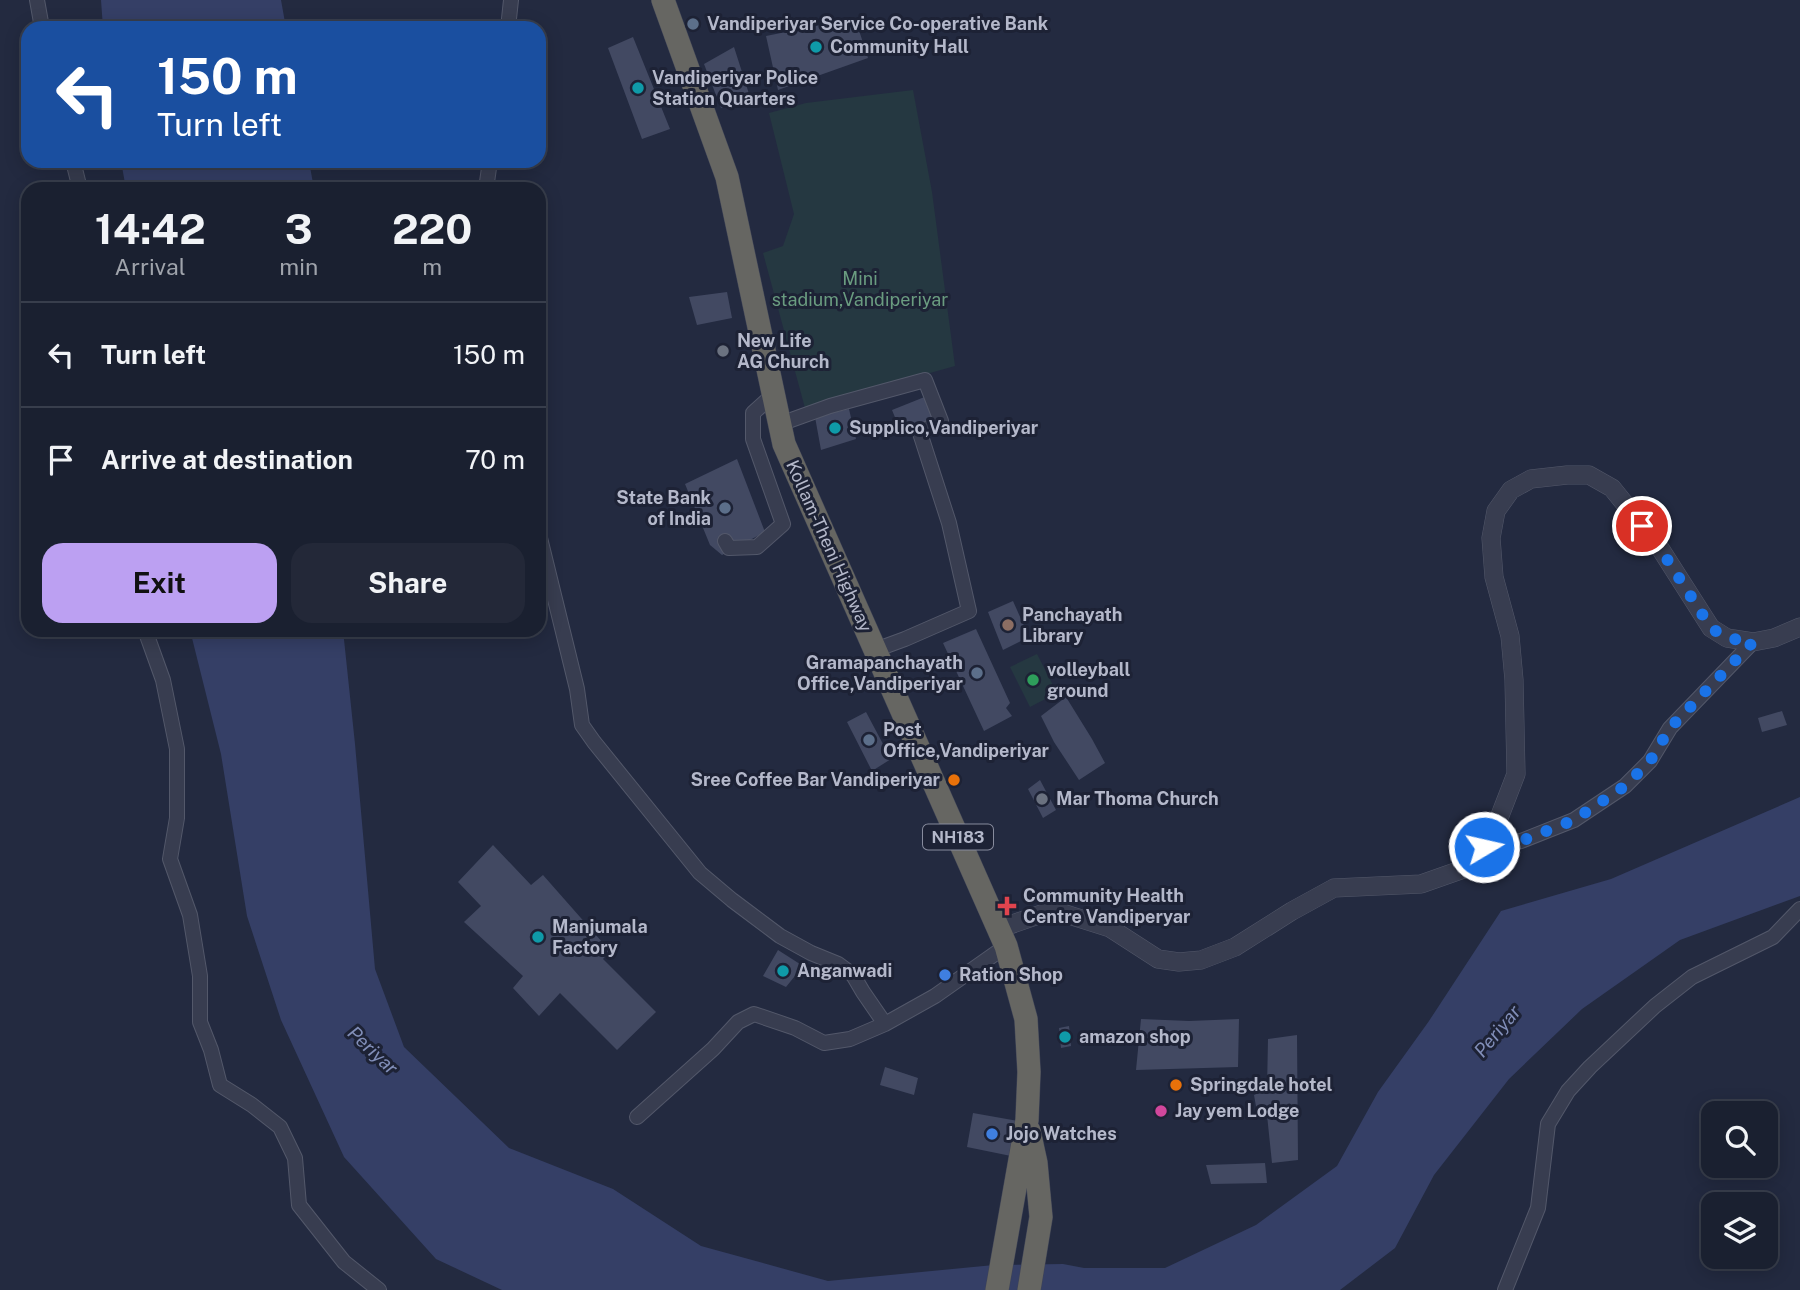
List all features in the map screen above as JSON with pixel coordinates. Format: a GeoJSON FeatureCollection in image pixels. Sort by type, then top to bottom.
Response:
{"type":"FeatureCollection","features":[{"type":"Feature","properties":{"kind":"highway","name":"Kollam-Theni Highway"},"geometry":{"type":"LineString","coordinates":[[663,0],[727,177],[784,444],[1002,938],[1026,1019],[1029,1072],[1027,1120]]}},
{"type":"Feature","properties":{"kind":"highway"},"geometry":{"type":"LineString","coordinates":[[997,1290],[1027,1120]]}},
{"type":"Feature","properties":{"kind":"highway","name":"NH183"},"geometry":{"type":"LineString","coordinates":[[1027,1120],[1036,1163],[1041,1217],[1029,1290]]}},
{"type":"Feature","properties":{"kind":"street"},"geometry":{"type":"LineString","coordinates":[[37,0],[41,21]]}},
{"type":"Feature","properties":{"kind":"street"},"geometry":{"type":"LineString","coordinates":[[509,21],[511,0]]}},
{"type":"Feature","properties":{"kind":"street"},"geometry":{"type":"LineString","coordinates":[[780,424],[830,406],[925,380],[929,386],[942,421],[920,433],[949,523],[969,611],[875,650]]}},
{"type":"Feature","properties":{"kind":"street"},"geometry":{"type":"LineString","coordinates":[[725,541],[729,548],[757,547],[783,524],[753,439],[753,413],[774,394]]}},
{"type":"Feature","properties":{"kind":"street"},"geometry":{"type":"LineString","coordinates":[[637,1117],[713,1049],[738,1022],[754,1014],[795,1028],[824,1043],[850,1039],[886,1024],[935,996],[1002,938],[1053,910],[1110,928],[1158,959],[1179,962],[1201,960],[1235,947],[1334,888],[1421,884],[1475,864],[1499,818],[1516,774],[1510,636],[1494,577],[1491,538],[1496,511],[1511,490],[1531,479],[1589,475],[1612,488],[1658,545],[1711,628],[1727,638],[1753,642],[1774,638],[1800,627]]}},
{"type":"Feature","properties":{"kind":"street"},"geometry":{"type":"LineString","coordinates":[[546,562],[578,689],[582,725],[594,743],[700,873],[780,936],[838,964],[853,975],[886,1024]]}},
{"type":"Feature","properties":{"kind":"street"},"geometry":{"type":"LineString","coordinates":[[148,637],[163,680],[177,748],[177,818],[170,859],[190,915],[200,976],[200,1022],[220,1085],[280,1127],[295,1158],[299,1205],[344,1262],[379,1290]]}},
{"type":"Feature","properties":{"kind":"street"},"geometry":{"type":"LineString","coordinates":[[1484,847],[1521,841],[1574,820],[1625,786],[1650,761],[1670,728],[1753,642]]}},
{"type":"Feature","properties":{"kind":"street"},"geometry":{"type":"LineString","coordinates":[[1505,1290],[1538,1208],[1548,1124],[1567,1091],[1655,1006],[1692,977],[1773,937],[1800,909]]}},
{"type":"Feature","properties":{"kind":"green space","name":"Mini stadium,Vandiperiyar"},"geometry":{"type":"Polygon","coordinates":[[[913,90],[932,192],[955,366],[805,408],[763,253],[783,246],[794,214],[769,113],[806,103],[913,90]]]}},
{"type":"Feature","properties":{"kind":"green space","name":"volleyball ground"},"geometry":{"type":"Polygon","coordinates":[[[1037,654],[1057,693],[1030,707],[1010,667],[1037,654]]]}},
{"type":"Feature","properties":{"kind":"water"},"geometry":{"type":"Polygon","coordinates":[[[101,0],[281,0],[285,21],[102,21],[101,0]]]}},
{"type":"Feature","properties":{"kind":"water"},"geometry":{"type":"Polygon","coordinates":[[[122,168],[310,168],[313,182],[125,182],[122,168]]]}},
{"type":"Feature","properties":{"kind":"water","name":"Periyar"},"geometry":{"type":"Polygon","coordinates":[[[192,637],[344,637],[375,969],[404,1047],[509,1148],[613,1189],[701,1246],[828,1281],[994,1265],[1063,1264],[1084,1268],[1165,1268],[1256,1225],[1337,1166],[1378,1092],[1429,1021],[1501,911],[1611,879],[1800,797],[1800,896],[1680,940],[1582,1009],[1509,1079],[1434,1175],[1395,1248],[1340,1290],[502,1290],[436,1259],[344,1157],[281,1020],[247,916],[221,754],[192,637]]]}},
{"type":"Feature","properties":{"kind":"building","name":"Community Hall"},"geometry":{"type":"Polygon","coordinates":[[[855,18],[868,58],[778,90],[766,36],[855,18]]]}},
{"type":"Feature","properties":{"kind":"building","name":"Vandiperiyar Police Station Quarters"},"geometry":{"type":"Polygon","coordinates":[[[633,37],[670,129],[642,139],[608,48],[633,37]]]}},
{"type":"Feature","properties":{"kind":"building"},"geometry":{"type":"Polygon","coordinates":[[[734,47],[750,97],[721,108],[704,64],[734,47]]]}},
{"type":"Feature","properties":{"kind":"building"},"geometry":{"type":"Polygon","coordinates":[[[727,292],[732,318],[697,325],[689,297],[727,292]]]}},
{"type":"Feature","properties":{"kind":"building"},"geometry":{"type":"Polygon","coordinates":[[[927,396],[938,419],[903,437],[892,410],[927,396]]]}},
{"type":"Feature","properties":{"kind":"building","name":"Supplico,Vandiperiyar"},"geometry":{"type":"Polygon","coordinates":[[[849,409],[856,439],[821,450],[815,417],[849,409]]]}},
{"type":"Feature","properties":{"kind":"building","name":"State Bank of India"},"geometry":{"type":"Polygon","coordinates":[[[737,459],[765,532],[722,555],[710,545],[685,484],[737,459]]]}},
{"type":"Feature","properties":{"kind":"building","name":"Panchayath Library"},"geometry":{"type":"Polygon","coordinates":[[[1013,601],[1029,637],[1003,650],[988,612],[1013,601]]]}},
{"type":"Feature","properties":{"kind":"building","name":"Gramapanchayath Office,Vandiperiyar"},"geometry":{"type":"Polygon","coordinates":[[[976,629],[1010,703],[1006,708],[1012,716],[984,731],[943,643],[976,629]]]}},
{"type":"Feature","properties":{"kind":"building"},"geometry":{"type":"Polygon","coordinates":[[[1066,697],[1105,763],[1079,780],[1041,716],[1066,697]]]}},
{"type":"Feature","properties":{"kind":"building"},"geometry":{"type":"Polygon","coordinates":[[[1782,711],[1787,725],[1762,732],[1758,718],[1782,711]]]}},
{"type":"Feature","properties":{"kind":"building","name":"Post Office,Vandiperiyar"},"geometry":{"type":"Polygon","coordinates":[[[866,712],[891,759],[872,771],[847,722],[866,712]]]}},
{"type":"Feature","properties":{"kind":"building","name":"Mar Thoma Church"},"geometry":{"type":"Polygon","coordinates":[[[1040,780],[1056,810],[1043,818],[1028,789],[1040,780]]]}},
{"type":"Feature","properties":{"kind":"building","name":"Manjumala Factory"},"geometry":{"type":"Polygon","coordinates":[[[493,845],[531,885],[543,875],[610,951],[603,959],[656,1012],[617,1050],[560,993],[539,1016],[513,988],[523,976],[464,922],[481,906],[458,882],[493,845]]]}},
{"type":"Feature","properties":{"kind":"building","name":"Anganwadi"},"geometry":{"type":"Polygon","coordinates":[[[778,950],[803,966],[786,987],[763,976],[778,950]]]}},
{"type":"Feature","properties":{"kind":"building"},"geometry":{"type":"Polygon","coordinates":[[[1141,1019],[1239,1019],[1238,1067],[1136,1070],[1141,1019]]]}},
{"type":"Feature","properties":{"kind":"building","name":"amazon shop"},"geometry":{"type":"Polygon","coordinates":[[[1069,1026],[1071,1046],[1061,1048],[1059,1028],[1069,1026]]]}},
{"type":"Feature","properties":{"kind":"building"},"geometry":{"type":"Polygon","coordinates":[[[1297,1035],[1298,1160],[1272,1163],[1267,1115],[1257,1112],[1254,1095],[1267,1089],[1268,1039],[1297,1035]]]}},
{"type":"Feature","properties":{"kind":"building"},"geometry":{"type":"Polygon","coordinates":[[[885,1067],[918,1078],[914,1095],[880,1085],[885,1067]]]}},
{"type":"Feature","properties":{"kind":"building","name":"Jojo Watches"},"geometry":{"type":"Polygon","coordinates":[[[973,1113],[1018,1121],[1011,1156],[967,1147],[973,1113]]]}},
{"type":"Feature","properties":{"kind":"building"},"geometry":{"type":"Polygon","coordinates":[[[1265,1163],[1267,1183],[1211,1184],[1206,1165],[1265,1163]]]}},
{"type":"Feature","properties":{"kind":"place","name":"Vandiperiyar Service Co-operative Bank"},"geometry":{"type":"Point","coordinates":[693,24]}},
{"type":"Feature","properties":{"kind":"place","name":"Community Hall"},"geometry":{"type":"Point","coordinates":[816,47]}},
{"type":"Feature","properties":{"kind":"place","name":"Vandiperiyar Police Station Quarters"},"geometry":{"type":"Point","coordinates":[638,88]}},
{"type":"Feature","properties":{"kind":"place","name":"New Life AG Church"},"geometry":{"type":"Point","coordinates":[723,351]}},
{"type":"Feature","properties":{"kind":"place","name":"Supplico,Vandiperiyar"},"geometry":{"type":"Point","coordinates":[835,428]}},
{"type":"Feature","properties":{"kind":"place","name":"State Bank of India"},"geometry":{"type":"Point","coordinates":[725,508]}},
{"type":"Feature","properties":{"kind":"place","name":"Panchayath Library"},"geometry":{"type":"Point","coordinates":[1008,625]}},
{"type":"Feature","properties":{"kind":"place","name":"Gramapanchayath Office,Vandiperiyar"},"geometry":{"type":"Point","coordinates":[977,673]}},
{"type":"Feature","properties":{"kind":"place","name":"volleyball ground"},"geometry":{"type":"Point","coordinates":[1033,680]}},
{"type":"Feature","properties":{"kind":"place","name":"Post Office,Vandiperiyar"},"geometry":{"type":"Point","coordinates":[869,740]}},
{"type":"Feature","properties":{"kind":"place","name":"Sree Coffee Bar Vandiperiyar"},"geometry":{"type":"Point","coordinates":[954,780]}},
{"type":"Feature","properties":{"kind":"place","name":"Mar Thoma Church"},"geometry":{"type":"Point","coordinates":[1042,799]}},
{"type":"Feature","properties":{"kind":"place","name":"Community Health Centre Vandiperyar"},"geometry":{"type":"Point","coordinates":[1007,906]}},
{"type":"Feature","properties":{"kind":"place","name":"Manjumala Factory"},"geometry":{"type":"Point","coordinates":[538,937]}},
{"type":"Feature","properties":{"kind":"place","name":"Anganwadi"},"geometry":{"type":"Point","coordinates":[783,971]}},
{"type":"Feature","properties":{"kind":"place","name":"Ration Shop"},"geometry":{"type":"Point","coordinates":[945,975]}},
{"type":"Feature","properties":{"kind":"place","name":"amazon shop"},"geometry":{"type":"Point","coordinates":[1065,1037]}},
{"type":"Feature","properties":{"kind":"place","name":"Springdale hotel"},"geometry":{"type":"Point","coordinates":[1176,1085]}},
{"type":"Feature","properties":{"kind":"place","name":"Jay yem Lodge"},"geometry":{"type":"Point","coordinates":[1161,1111]}},
{"type":"Feature","properties":{"kind":"place","name":"Jojo Watches"},"geometry":{"type":"Point","coordinates":[992,1134]}},
{"type":"Feature","properties":{"kind":"route"},"geometry":{"type":"LineString","coordinates":[[1484,847],[1521,841],[1574,820],[1625,786],[1650,761],[1670,728],[1753,642],[1727,638],[1711,628],[1658,545],[1642,526]]}}]}
